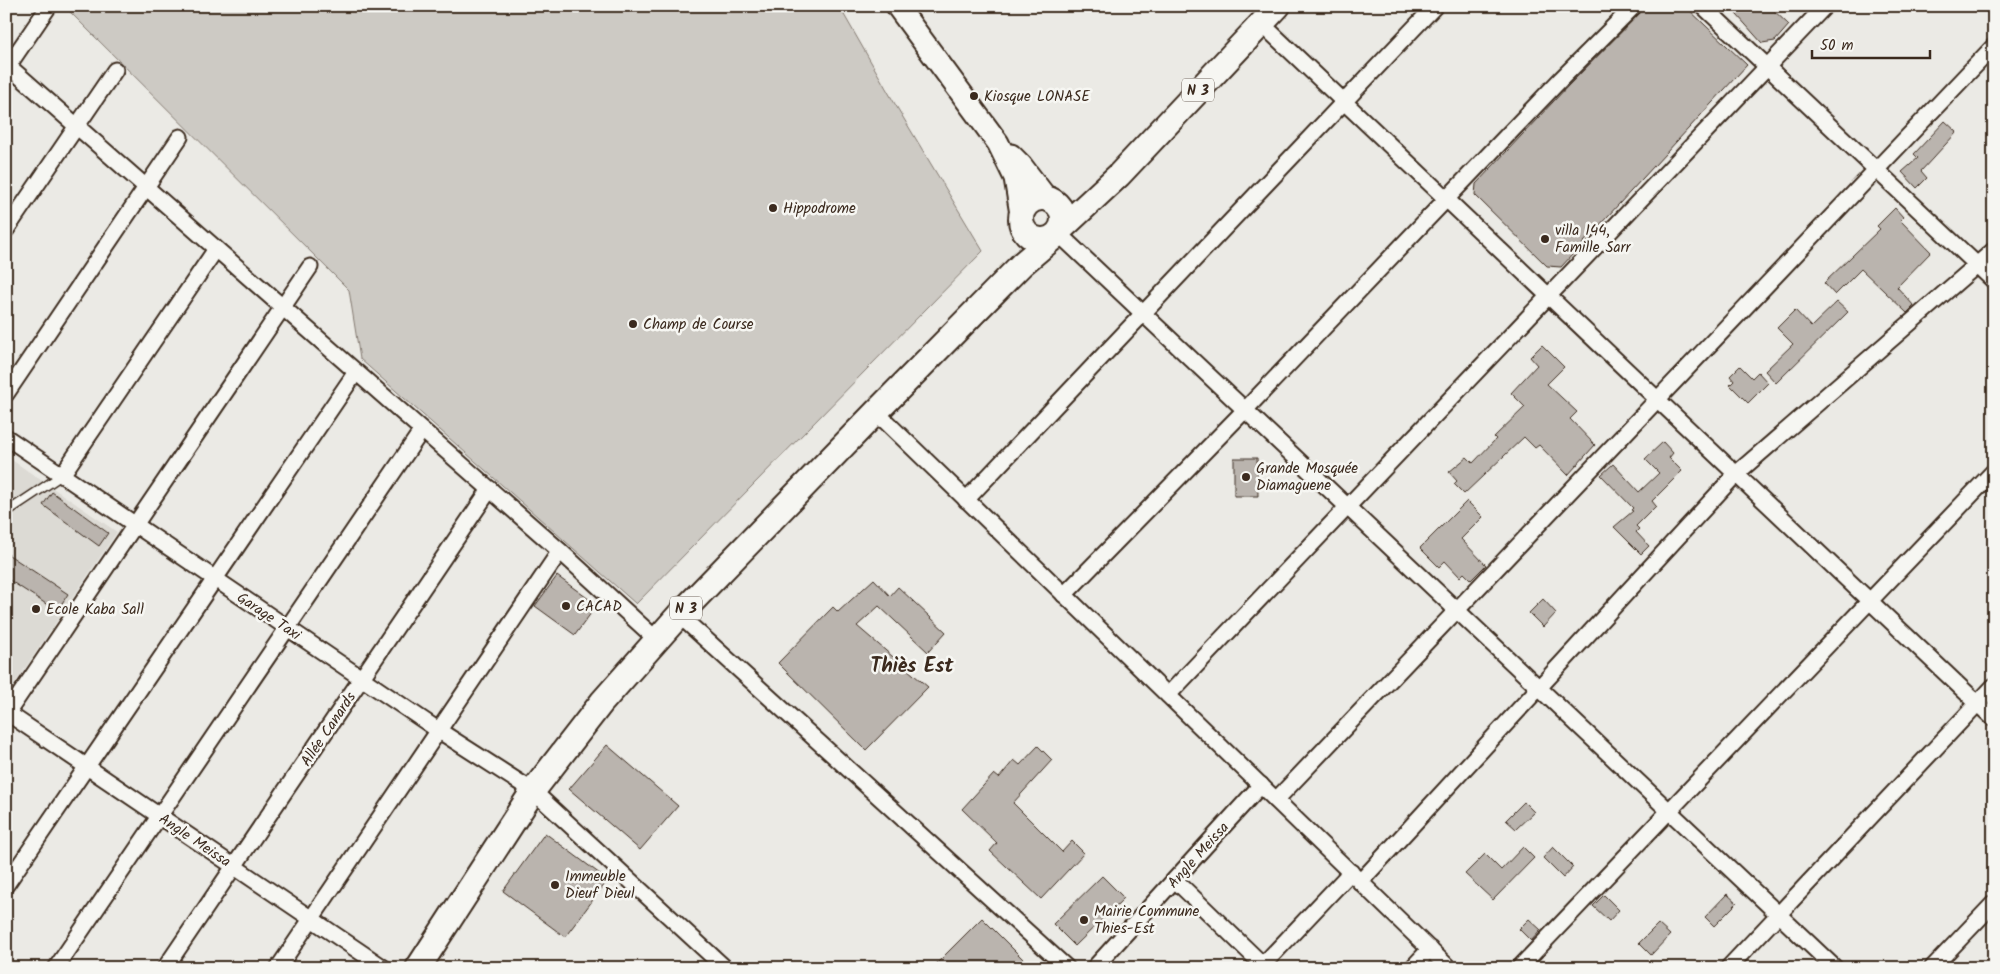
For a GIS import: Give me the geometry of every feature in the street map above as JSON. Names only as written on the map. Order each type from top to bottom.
[{"type":"main road","points":[[897,6],[998,143],[1021,165],[1063,216],[1058,233],[1048,239],[1040,240],[1026,233],[1022,223],[1015,178],[998,143]]},
{"type":"main road","name":"N 3","points":[[418,968],[533,791],[602,702],[679,615],[1022,264],[1119,175],[1278,6]]},
{"type":"main road","name":"N 3","points":[[1052,202],[1119,175]]},
{"type":"main road","points":[[1022,223],[1023,212],[1026,206],[1040,199],[1052,202]]},
{"type":"main road","name":"N 3","points":[[1001,286],[1015,253],[1022,223]]},
{"type":"street","points":[[49,6],[7,66],[490,489],[657,640]]},
{"type":"street","points":[[966,500],[1435,6]]},
{"type":"street","points":[[1064,595],[1245,410],[1561,79],[1634,6]]},
{"type":"street","points":[[1703,6],[1994,281]]},
{"type":"street","points":[[1168,695],[1825,6]]},
{"type":"street","points":[[1261,24],[1994,719]]},
{"type":"street","points":[[1276,800],[1994,46]]},
{"type":"street","points":[[6,230],[115,70]]},
{"type":"street","points":[[6,394],[180,136]]},
{"type":"street","points":[[1058,233],[1835,968]]},
{"type":"street","points":[[62,475],[216,249]]},
{"type":"street","points":[[1175,880],[1263,967],[1356,877],[1539,688],[1736,474],[1994,250]]},
{"type":"street","points":[[7,713],[310,267]]},
{"type":"street","points":[[6,885],[216,580],[356,372]]},
{"type":"street","points":[[876,412],[1449,968]]},
{"type":"street","points":[[56,968],[422,430]]},
{"type":"street","name":"Garage Taxi","points":[[6,437],[438,730],[533,791],[725,968]]},
{"type":"street","points":[[1519,968],[1994,471]]},
{"type":"street","name":"Allée Canards","points":[[165,968],[490,489]]},
{"type":"street","points":[[278,968],[560,551]]},
{"type":"street","points":[[679,615],[1067,968]]},
{"type":"street","points":[[1728,968],[1994,686]]},
{"type":"street","name":"Angle Meissa","points":[[7,713],[384,968]]},
{"type":"street","name":"Angle Meissa","points":[[1094,968],[1261,785]]},
{"type":"street","points":[[1932,968],[1994,903]]},
{"type":"street","points":[[1412,968],[1430,949]]},
{"type":"lane","points":[[8,511],[62,475]]},
{"type":"shaded area","name":"Champ de Course","points":[[64,6],[839,6],[983,251],[636,604],[360,359],[349,290]]},
{"type":"shaded area","name":"Ecole Kaba Sall","points":[[6,456],[117,532],[11,689],[6,686]]},
{"type":"building","points":[[1647,6],[1685,6],[1747,65],[1561,267],[1547,266],[1475,195],[1476,184],[1568,86]]},
{"type":"building","points":[[1729,6],[1769,6],[1789,25],[1775,41],[1762,43]]},
{"type":"building","points":[[1945,121],[1957,132],[1921,171],[1927,178],[1917,188],[1902,172],[1918,158],[1914,154]]},
{"type":"building","points":[[1895,208],[1903,217],[1900,220],[1931,252],[1897,287],[1914,306],[1907,313],[1861,269],[1835,295],[1824,283],[1880,229],[1877,226]]},
{"type":"building","points":[[1837,302],[1848,312],[1776,383],[1765,371],[1793,344],[1777,328],[1795,310],[1811,327]]},
{"type":"building","points":[[1542,345],[1564,367],[1547,384],[1577,412],[1570,419],[1595,445],[1568,475],[1539,445],[1535,448],[1524,437],[1464,494],[1454,484],[1457,481],[1449,472],[1467,457],[1473,463],[1496,439],[1494,437],[1525,407],[1511,393],[1537,365],[1530,357]]},
{"type":"building","points":[[1740,366],[1752,378],[1758,372],[1768,383],[1748,403],[1730,385],[1734,381],[1730,376]]},
{"type":"building","points":[[1663,442],[1673,453],[1669,458],[1682,471],[1652,501],[1656,506],[1636,526],[1639,529],[1636,532],[1649,546],[1641,554],[1614,527],[1633,511],[1631,510],[1633,508],[1601,475],[1613,464],[1639,492],[1659,473],[1645,459]]},
{"type":"building","name":"Grande Mosquée Diamaguene","points":[[1234,458],[1257,458],[1258,496],[1234,496]]},
{"type":"building","points":[[52,492],[108,533],[99,546],[43,505]]},
{"type":"building","points":[[1467,501],[1483,517],[1461,539],[1486,565],[1471,580],[1464,573],[1460,577],[1445,561],[1439,567],[1420,548]]},
{"type":"building","points":[[6,553],[68,594],[57,611],[6,578]]},
{"type":"building","name":"CACAD","points":[[557,576],[597,605],[575,635],[535,606]]},
{"type":"building","points":[[874,579],[890,596],[898,587],[946,632],[928,652],[879,606],[857,626],[928,687],[866,750],[778,663],[833,607],[838,612]]},
{"type":"building","points":[[1543,599],[1556,613],[1543,627],[1529,613]]},
{"type":"building","points":[[607,745],[678,806],[640,850],[569,789]]},
{"type":"building","points":[[1038,746],[1052,760],[1013,803],[1062,852],[1072,841],[1084,853],[1041,899],[990,851],[997,843],[962,809],[994,774],[999,778],[1014,760],[1020,765]]},
{"type":"building","points":[[1524,802],[1534,812],[1516,829],[1506,820]]},
{"type":"building","name":"Immeuble Dieuf Dieul","points":[[545,833],[608,880],[565,937],[503,891]]},
{"type":"building","points":[[1523,847],[1534,858],[1493,900],[1465,874],[1485,854],[1501,870]]},
{"type":"building","points":[[1553,847],[1573,867],[1563,878],[1543,858]]},
{"type":"building","points":[[1102,876],[1124,898],[1075,946],[1053,924]]},
{"type":"building","points":[[1727,894],[1737,903],[1714,926],[1705,917]]},
{"type":"building","points":[[1604,895],[1619,910],[1609,921],[1593,906]]},
{"type":"building","points":[[982,918],[1032,968],[932,968]]},
{"type":"building","points":[[1529,919],[1541,930],[1531,941],[1519,929]]},
{"type":"building","points":[[1658,924],[1670,935],[1651,955],[1639,943]]},
{"type":"place","name":"Kiosque LONASE","points":[[974,96]]},
{"type":"place","name":"Hippodrome","points":[[773,208]]},
{"type":"place","name":"villa 144, Famille Sarr","points":[[1545,239]]},
{"type":"place","name":"Champ de Course","points":[[633,324]]},
{"type":"place","name":"Grande Mosquée Diamaguene","points":[[1246,477]]},
{"type":"place","name":"CACAD","points":[[566,606]]},
{"type":"place","name":"Ecole Kaba Sall","points":[[36,609]]},
{"type":"place","name":"Immeuble Dieuf Dieul","points":[[555,885]]},
{"type":"place","name":"Mairie Commune Thies-Est","points":[[1084,920]]},
{"type":"district","name":"Thiès Est","points":[[912,665]]}]
